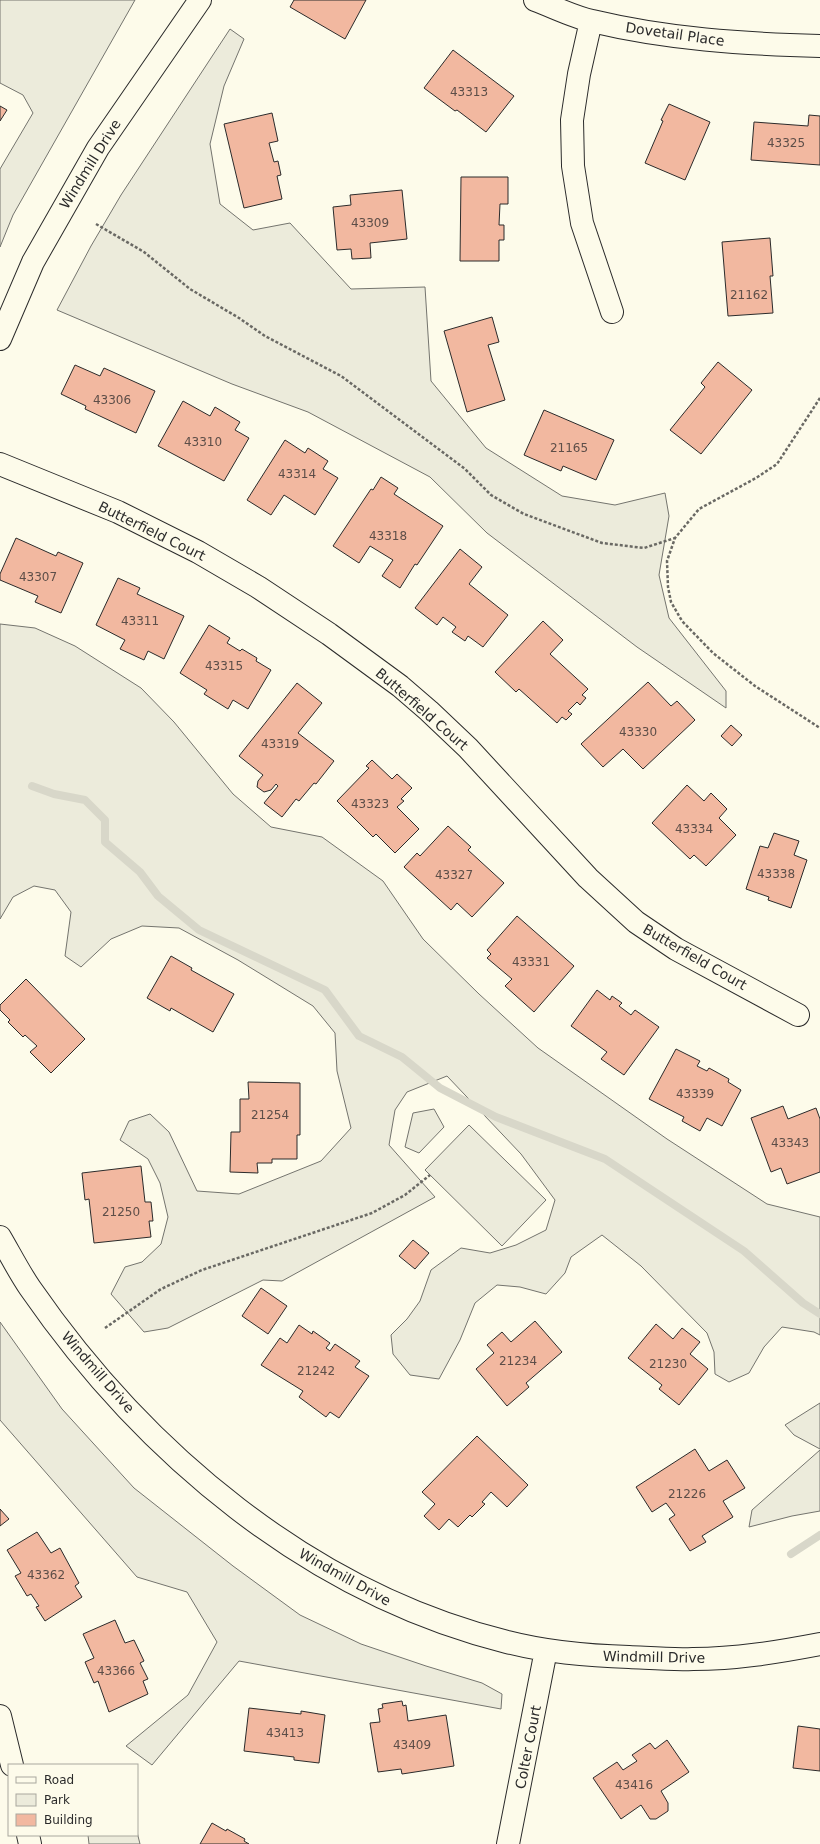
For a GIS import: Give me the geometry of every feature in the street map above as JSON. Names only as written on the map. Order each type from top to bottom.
[{"type":"street","name":"Windmill Drive","points":[[0,339],[33,262],[98,148],[200,0]]},
{"type":"street","name":"Dovetail Place","points":[[535,0],[591,21],[701,40],[768,45],[820,46]]},
{"type":"street","points":[[591,21],[579,74],[572,120],[573,166],[582,223],[612,312]]},
{"type":"street","name":"Butterfield Court","points":[[0,464],[118,512],[198,552],[258,587],[329,634],[400,686],[430,711],[468,748],[588,878],[636,922],[676,949],[798,1015]]},
{"type":"street","name":"Windmill Drive","points":[[0,1237],[30,1287],[71,1343],[114,1394],[167,1448],[207,1484],[262,1527],[318,1564],[398,1605],[472,1633],[509,1643],[546,1650],[594,1656],[693,1660],[732,1658],[774,1653],[820,1644]]},
{"type":"street","name":"Colter Court","points":[[508,1844],[546,1650]]},
{"type":"street","points":[[0,1716],[12,1764]]},
{"type":"path","points":[[96,224],[144,252],[190,290],[239,318],[265,336],[340,376],[465,469],[490,495],[524,514],[602,543],[644,548],[675,538]]},
{"type":"path","points":[[820,398],[777,464],[756,478],[699,509],[675,538],[667,561],[668,587],[671,602],[682,621],[713,653],[755,686],[820,728]]},
{"type":"path","points":[[105,1328],[168,1286],[202,1270],[372,1213],[405,1196],[430,1175]]},
{"type":"green space","points":[[0,0],[135,0],[13,215],[0,247],[0,169],[33,113],[23,95],[0,83]]},
{"type":"green space","points":[[230,29],[244,39],[224,86],[210,144],[220,204],[253,230],[290,223],[351,289],[425,287],[431,381],[486,448],[562,496],[615,505],[665,493],[669,516],[659,575],[669,618],[726,691],[726,708],[637,647],[487,533],[430,477],[308,412],[232,384],[57,310],[91,246],[121,195]]},
{"type":"green space","points":[[0,624],[35,628],[75,646],[141,688],[174,722],[233,794],[271,827],[322,837],[383,881],[423,939],[479,994],[538,1048],[667,1139],[767,1204],[820,1217],[820,1335],[814,1332],[782,1327],[764,1347],[749,1373],[729,1382],[715,1374],[714,1352],[707,1333],[641,1266],[602,1235],[571,1257],[565,1273],[546,1294],[520,1287],[497,1285],[475,1303],[460,1340],[439,1379],[410,1375],[393,1354],[391,1335],[407,1319],[420,1301],[431,1270],[461,1248],[490,1253],[516,1245],[546,1230],[555,1200],[521,1154],[447,1076],[407,1092],[395,1110],[389,1145],[435,1197],[282,1281],[263,1280],[168,1328],[144,1332],[111,1294],[125,1267],[142,1262],[161,1244],[168,1217],[160,1183],[148,1159],[120,1140],[129,1121],[150,1114],[169,1132],[197,1191],[239,1194],[321,1161],[351,1128],[337,1071],[335,1033],[313,1006],[238,960],[179,928],[142,926],[111,939],[81,967],[65,956],[71,912],[55,890],[34,886],[13,897],[0,919]]},
{"type":"green space","points":[[434,1109],[444,1127],[419,1153],[405,1147],[413,1113]]},
{"type":"green space","points":[[469,1125],[546,1200],[502,1246],[425,1170]]},
{"type":"green space","points":[[0,1322],[62,1409],[134,1488],[233,1566],[300,1615],[361,1644],[482,1683],[502,1694],[501,1709],[239,1661],[152,1765],[126,1746],[188,1695],[217,1642],[187,1592],[137,1577],[0,1420]]},
{"type":"green space","points":[[820,1403],[820,1449],[794,1435],[785,1425]]},
{"type":"green space","points":[[820,1450],[820,1511],[792,1516],[749,1527],[752,1510]]},
{"type":"green space","points":[[88,1836],[138,1836],[140,1844],[89,1844]]},
{"type":"building","points":[[294,0],[366,0],[345,39],[290,7]]},
{"type":"building","points":[[453,50],[514,96],[486,132],[424,88]]},
{"type":"building","points":[[669,104],[710,122],[685,180],[645,163],[663,121],[661,120]]},
{"type":"building","points":[[0,106],[7,110],[0,121]]},
{"type":"building","points":[[272,113],[278,141],[269,143],[274,162],[278,161],[281,175],[277,176],[282,199],[244,208],[224,124]]},
{"type":"building","points":[[809,115],[820,116],[820,165],[751,160],[754,122],[808,126]]},
{"type":"building","points":[[461,177],[508,177],[508,204],[500,204],[499,225],[504,225],[504,240],[499,240],[499,261],[460,261]]},
{"type":"building","points":[[402,190],[407,239],[370,243],[371,258],[352,259],[351,249],[337,250],[333,207],[351,205],[350,195]]},
{"type":"building","points":[[770,238],[773,276],[770,276],[773,313],[728,316],[722,242]]},
{"type":"building","points":[[492,317],[499,342],[488,345],[505,400],[467,412],[444,331]]},
{"type":"building","points":[[718,362],[752,390],[701,454],[670,430],[705,387],[701,383]]},
{"type":"building","points":[[75,365],[100,376],[104,368],[155,391],[136,433],[85,409],[86,406],[61,394]]},
{"type":"building","points":[[183,401],[210,416],[215,407],[240,422],[235,430],[249,438],[224,481],[158,446]]},
{"type":"building","points":[[544,410],[614,440],[596,480],[563,466],[561,471],[524,455]]},
{"type":"building","points":[[285,440],[305,453],[308,448],[328,461],[323,469],[338,478],[315,515],[284,495],[271,515],[247,500]]},
{"type":"building","points":[[381,477],[398,488],[394,494],[443,526],[417,565],[415,564],[400,588],[382,576],[393,560],[370,546],[359,563],[333,546],[371,489],[373,490]]},
{"type":"building","points":[[16,538],[56,556],[58,552],[83,563],[61,613],[35,602],[38,596],[0,580],[0,574]]},
{"type":"building","points":[[460,549],[482,567],[469,584],[508,615],[483,647],[468,636],[465,641],[452,632],[456,627],[443,617],[437,625],[415,608]]},
{"type":"building","points":[[118,578],[140,588],[137,594],[184,616],[164,659],[148,651],[144,660],[120,649],[125,640],[96,625]]},
{"type":"building","points":[[543,621],[563,640],[550,654],[588,689],[582,695],[586,698],[580,705],[577,702],[568,711],[572,714],[566,720],[562,717],[557,723],[519,689],[516,692],[495,672]]},
{"type":"building","points":[[209,625],[230,638],[227,643],[240,651],[242,649],[257,658],[256,661],[271,670],[248,709],[233,700],[228,709],[204,694],[207,690],[180,673]]},
{"type":"building","points":[[648,682],[671,706],[677,701],[695,720],[643,769],[623,749],[603,767],[581,744]]},
{"type":"building","points":[[297,683],[322,703],[298,733],[334,761],[316,784],[314,783],[299,801],[296,799],[282,817],[264,803],[278,786],[276,784],[271,790],[264,792],[257,787],[258,781],[263,775],[239,756]]},
{"type":"building","points":[[731,725],[742,735],[732,746],[721,736]]},
{"type":"building","points":[[372,760],[392,779],[397,774],[412,788],[401,799],[404,801],[397,807],[419,829],[395,853],[376,834],[373,837],[337,801],[369,768],[366,766]]},
{"type":"building","points":[[687,785],[704,801],[711,793],[727,809],[719,818],[736,835],[706,866],[694,855],[690,859],[652,823]]},
{"type":"building","points":[[448,826],[471,847],[468,850],[504,883],[472,917],[457,903],[451,910],[404,867],[417,853],[420,856]]},
{"type":"building","points":[[774,833],[799,841],[794,855],[807,860],[791,908],[768,900],[769,897],[746,889],[760,846],[768,848]]},
{"type":"building","points":[[517,916],[574,966],[534,1012],[505,986],[512,979],[487,958],[491,954],[487,950]]},
{"type":"building","points":[[171,956],[192,968],[191,970],[234,994],[213,1032],[171,1008],[170,1011],[147,998]]},
{"type":"building","points":[[26,979],[85,1039],[51,1073],[30,1052],[37,1046],[25,1035],[23,1037],[8,1022],[10,1020],[0,1010],[0,1005]]},
{"type":"building","points":[[597,990],[610,1000],[612,996],[622,1003],[619,1006],[631,1015],[635,1010],[659,1027],[624,1075],[601,1059],[607,1052],[571,1026]]},
{"type":"building","points":[[676,1049],[700,1061],[697,1066],[707,1071],[709,1068],[729,1079],[728,1082],[741,1090],[722,1126],[707,1118],[700,1131],[682,1121],[684,1117],[649,1099]]},
{"type":"building","points":[[248,1082],[300,1083],[300,1135],[297,1135],[297,1159],[272,1159],[272,1163],[257,1163],[258,1173],[230,1172],[231,1132],[240,1132],[240,1099],[249,1099]]},
{"type":"building","points":[[783,1106],[788,1119],[816,1108],[820,1119],[820,1172],[787,1184],[781,1168],[771,1172],[751,1118]]},
{"type":"building","points":[[141,1166],[145,1202],[151,1202],[153,1221],[149,1221],[151,1237],[94,1243],[89,1199],[85,1200],[82,1173]]},
{"type":"building","points":[[413,1240],[429,1253],[415,1269],[399,1256]]},
{"type":"building","points":[[261,1288],[287,1306],[268,1334],[242,1316]]},
{"type":"building","points":[[535,1321],[562,1352],[526,1383],[529,1387],[507,1406],[476,1369],[494,1353],[487,1345],[502,1332],[511,1342]]},
{"type":"building","points":[[656,1324],[673,1339],[682,1328],[700,1342],[690,1354],[708,1369],[679,1405],[659,1389],[662,1385],[628,1358]]},
{"type":"building","points":[[299,1325],[312,1334],[313,1331],[330,1343],[326,1348],[330,1351],[335,1344],[360,1361],[355,1367],[369,1376],[339,1418],[330,1412],[326,1417],[299,1397],[303,1391],[261,1365],[280,1338],[287,1343]]},
{"type":"building","points":[[477,1436],[528,1485],[507,1507],[491,1492],[482,1502],[485,1504],[472,1517],[470,1515],[458,1527],[449,1519],[439,1530],[424,1516],[435,1504],[422,1492]]},
{"type":"building","points":[[695,1449],[709,1471],[727,1460],[745,1488],[723,1501],[733,1517],[702,1536],[706,1542],[690,1551],[669,1519],[675,1515],[666,1503],[652,1512],[636,1487]]},
{"type":"building","points":[[0,1509],[9,1519],[0,1526]]},
{"type":"building","points":[[37,1532],[51,1553],[60,1548],[79,1583],[75,1586],[82,1597],[45,1621],[36,1607],[39,1606],[31,1594],[27,1596],[15,1576],[21,1573],[7,1550]]},
{"type":"building","points":[[115,1620],[125,1643],[134,1640],[144,1661],[140,1663],[148,1679],[143,1681],[148,1694],[109,1712],[98,1681],[94,1683],[85,1662],[94,1658],[83,1634]]},
{"type":"building","points":[[402,1701],[403,1706],[406,1705],[408,1721],[446,1715],[454,1766],[402,1774],[401,1769],[378,1772],[370,1723],[380,1722],[378,1709],[383,1708],[382,1704]]},
{"type":"building","points":[[249,1708],[301,1714],[301,1711],[325,1715],[319,1763],[294,1760],[294,1757],[244,1751]]},
{"type":"building","points":[[798,1726],[820,1729],[820,1771],[793,1768]]},
{"type":"building","points":[[667,1740],[689,1772],[661,1791],[668,1803],[668,1811],[656,1819],[650,1819],[641,1805],[621,1819],[593,1778],[617,1762],[623,1770],[637,1761],[632,1755],[650,1743],[655,1749]]},
{"type":"building","points":[[212,1823],[245,1839],[244,1841],[249,1844],[200,1844]]},
{"type":"waterway","points":[[32,786],[54,794],[85,800],[105,820],[105,842],[140,872],[158,896],[199,930],[325,990],[359,1036],[402,1057],[440,1088],[496,1117],[605,1159],[744,1251],[803,1303],[820,1314]]},
{"type":"waterway","points":[[791,1554],[820,1535]]}]
